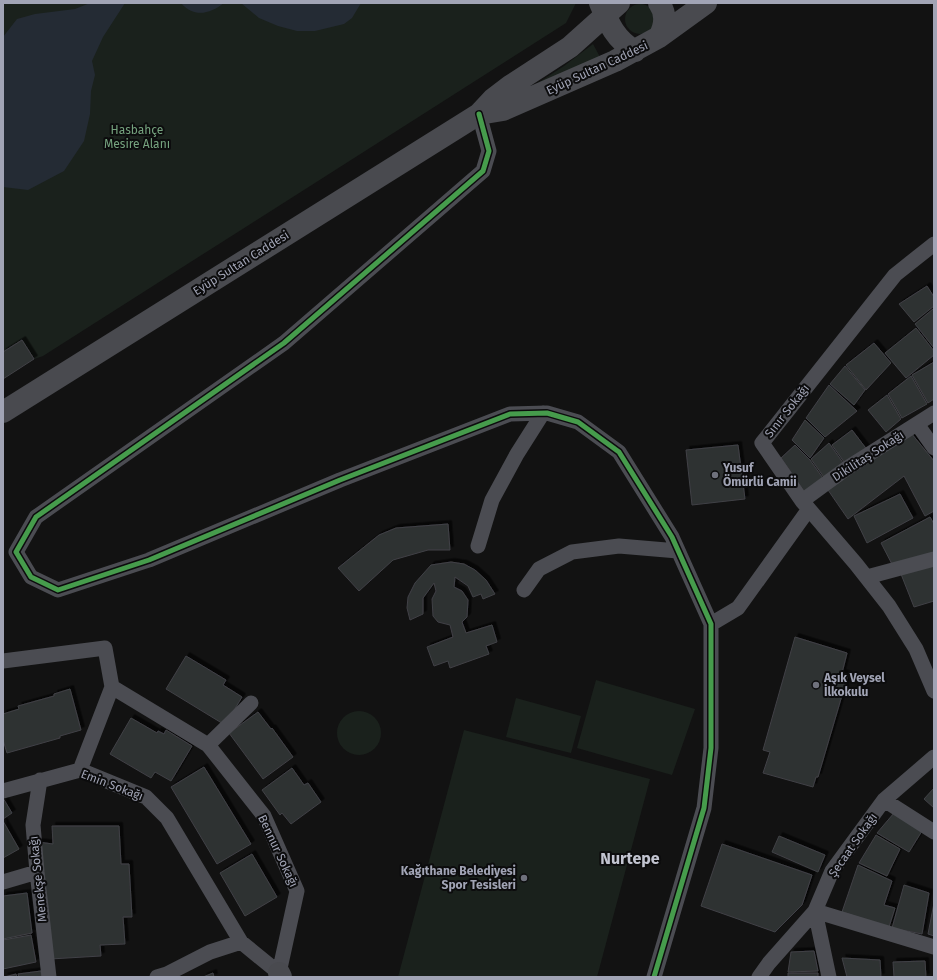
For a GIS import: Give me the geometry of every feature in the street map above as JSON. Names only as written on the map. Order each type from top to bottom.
[{"type":"main road","points":[[659,3],[665,19],[663,29],[659,37]]},
{"type":"main road","name":"Eyüp Sultan Caddesi","points":[[479,114],[503,110],[635,51],[659,37],[706,3]]},
{"type":"main road","points":[[608,7],[616,35],[625,45],[635,51]]},
{"type":"main road","name":"Eyüp Sultan Caddesi","points":[[3,412],[479,114],[493,99],[510,86],[570,47],[592,29],[608,7]]},
{"type":"street","points":[[479,114],[489,151],[483,171],[284,343],[36,517],[16,552],[31,577],[58,590],[149,560],[340,480],[510,414],[547,413],[578,422],[619,452],[672,537],[711,624],[711,748],[704,808],[654,977]]},
{"type":"street","name":"Sınır Sokağı","points":[[934,244],[895,276],[762,444],[806,505],[867,577],[889,606],[916,649],[934,691]]},
{"type":"street","name":"Dikilitaş Sokağı","points":[[711,624],[738,608],[806,505],[848,468],[934,412]]},
{"type":"street","points":[[478,546],[492,500],[517,454],[543,413]]},
{"type":"street","points":[[917,424],[934,448]]},
{"type":"street","points":[[524,590],[539,569],[572,552],[619,546],[678,551]]},
{"type":"street","points":[[867,577],[934,559]]},
{"type":"street","points":[[3,661],[105,648],[112,688],[80,770]]},
{"type":"street","name":"Bennur Sokağı","points":[[112,688],[208,745],[264,816],[297,891],[280,975]]},
{"type":"street","points":[[208,745],[251,703]]},
{"type":"street","name":"Şecaat Sokağı","points":[[759,977],[769,963],[815,911],[832,871],[884,800],[934,757]]},
{"type":"street","name":"Emin Sokağı","points":[[3,791],[80,770],[146,796],[167,818],[241,942],[280,975]]},
{"type":"street","name":"Menekşe Sokağı","points":[[40,780],[33,825],[37,872],[50,977]]},
{"type":"street","points":[[884,800],[934,832]]},
{"type":"street","points":[[3,882],[37,872]]},
{"type":"street","points":[[829,977],[815,911],[934,947]]},
{"type":"street","points":[[164,976],[210,952],[241,942]]},
{"type":"green space","name":"Hasbahçe Mesire Alanı","points":[[3,3],[576,3],[566,23],[43,356],[34,359],[3,379]]},
{"type":"green space","points":[[640,4],[650,9],[655,19],[650,29],[640,34],[630,29],[625,19],[630,9]]},
{"type":"green space","points":[[593,44],[600,57],[527,90],[564,66]]},
{"type":"green space","points":[[596,680],[695,709],[672,775],[577,748]]},
{"type":"green space","points":[[516,698],[581,716],[571,753],[506,737]]},
{"type":"green space","points":[[355,711],[363,711],[368,712],[375,717],[380,724],[380,742],[375,749],[368,754],[355,755],[347,752],[340,745],[337,737],[337,729],[340,721],[347,714]]},
{"type":"green space","name":"Kağıthane Belediyesi Spor Tesisleri","points":[[464,730],[650,779],[597,977],[398,977]]},
{"type":"shaded area","points":[[90,3],[125,3],[103,37],[92,61],[95,75],[91,91],[90,114],[84,141],[64,171],[28,190],[3,187],[3,37],[17,19],[35,14],[75,9]]},
{"type":"shaded area","points":[[181,3],[224,3],[213,10],[202,13],[191,11]]},
{"type":"shaded area","points":[[241,3],[361,3],[352,18],[344,24],[315,31],[297,31],[278,26],[259,18]]},
{"type":"building","points":[[927,286],[934,297],[934,306],[914,322],[899,304]]},
{"type":"building","points":[[933,309],[934,312],[934,348],[915,324]]},
{"type":"building","points":[[916,328],[934,351],[934,355],[906,378],[885,353]]},
{"type":"building","points":[[22,340],[34,359],[3,379],[3,352]]},
{"type":"building","points":[[874,343],[891,363],[866,390],[846,365]]},
{"type":"building","points":[[934,362],[934,399],[928,403],[912,375]]},
{"type":"building","points":[[845,366],[865,390],[854,405],[830,384]]},
{"type":"building","points":[[911,376],[927,404],[902,418],[888,394]]},
{"type":"building","points":[[829,385],[857,411],[825,437],[806,418]]},
{"type":"building","points":[[887,395],[901,419],[886,432],[868,410]]},
{"type":"building","points":[[805,420],[824,438],[810,458],[792,440]]},
{"type":"building","points":[[852,430],[868,451],[847,466],[832,445]]},
{"type":"building","points":[[911,433],[934,461],[934,511],[925,516],[904,476],[848,519],[828,490]]},
{"type":"building","points":[[829,443],[846,467],[826,480],[811,459]]},
{"type":"building","name":"Yusuf Ömürlü Camii","points":[[738,445],[745,499],[692,505],[686,450]]},
{"type":"building","points":[[795,445],[810,460],[825,481],[806,494],[781,458]]},
{"type":"building","points":[[900,494],[913,518],[867,543],[854,516]]},
{"type":"building","points":[[930,517],[934,524],[934,554],[894,568],[881,543]]},
{"type":"building","points":[[448,524],[450,550],[428,550],[393,560],[359,591],[338,568],[379,535],[396,528]]},
{"type":"building","points":[[934,560],[934,601],[914,607],[899,569]]},
{"type":"building","points":[[451,562],[464,564],[475,570],[486,580],[495,594],[483,599],[481,594],[473,597],[468,586],[455,577],[454,587],[462,591],[468,600],[467,617],[462,622],[466,633],[492,625],[497,642],[486,646],[489,654],[450,668],[448,661],[434,666],[427,647],[453,637],[450,625],[438,622],[433,616],[432,599],[436,591],[434,583],[423,598],[423,614],[410,620],[407,608],[408,597],[415,583],[431,565]]},
{"type":"building","points":[[795,637],[847,653],[842,673],[848,675],[818,777],[816,777],[813,787],[763,773],[770,752],[763,750]]},
{"type":"building","points":[[186,656],[226,680],[223,685],[242,697],[225,725],[166,689]]},
{"type":"building","points":[[70,689],[81,730],[60,736],[60,738],[7,753],[3,740],[3,714],[19,709],[18,706],[54,696],[54,694]]},
{"type":"building","points":[[258,712],[271,729],[272,728],[293,757],[263,779],[229,733]]},
{"type":"building","points":[[131,718],[157,733],[158,731],[164,734],[166,730],[192,746],[171,781],[155,772],[151,778],[110,754]]},
{"type":"building","points":[[204,767],[251,844],[217,864],[171,787]]},
{"type":"building","points":[[292,768],[304,785],[308,783],[321,802],[291,824],[282,813],[280,815],[262,790]]},
{"type":"building","points":[[934,788],[934,808],[924,799]]},
{"type":"building","points":[[3,798],[12,813],[3,819]]},
{"type":"building","points":[[894,813],[922,831],[909,852],[877,833]]},
{"type":"building","points":[[3,821],[19,849],[3,858]]},
{"type":"building","points":[[52,826],[119,826],[121,864],[129,864],[132,917],[123,917],[125,944],[100,945],[101,956],[50,959],[38,842],[53,844]]},
{"type":"building","points":[[876,835],[900,849],[887,876],[859,863]]},
{"type":"building","points":[[779,836],[825,855],[818,872],[772,852]]},
{"type":"building","points":[[722,844],[812,875],[802,905],[775,932],[701,906]]},
{"type":"building","points":[[252,854],[277,897],[245,916],[220,873]]},
{"type":"building","points":[[858,865],[892,881],[884,905],[895,908],[889,927],[842,912]]},
{"type":"building","points":[[904,885],[929,893],[922,934],[892,928]]},
{"type":"building","points":[[27,893],[32,933],[3,939],[3,896]]},
{"type":"building","points":[[934,903],[934,936],[928,934]]},
{"type":"building","points":[[31,935],[36,962],[3,969],[3,940]]},
{"type":"building","points":[[814,951],[818,971],[788,972],[791,952]]},
{"type":"building","points":[[842,958],[880,960],[881,977],[847,977]]},
{"type":"building","points":[[925,961],[926,977],[894,977],[893,962]]},
{"type":"building","points":[[41,971],[42,977],[19,977],[18,974]]},
{"type":"building","points":[[213,973],[214,977],[203,977]]},
{"type":"building","points":[[788,973],[818,973],[818,977],[788,977]]},
{"type":"building","points":[[16,974],[17,977],[4,977]]},
{"type":"cycle path","points":[[479,114],[489,151],[483,171],[284,343],[36,517],[16,552],[31,577],[58,590],[149,560],[340,480],[510,414],[547,413],[578,422],[619,452],[672,537],[711,624],[711,748],[704,808],[654,977]]},
{"type":"place","name":"Yusuf Ömürlü Camii","points":[[715,475]]},
{"type":"place","name":"Aşık Veysel İlkokulu","points":[[816,685]]},
{"type":"place","name":"Kağıthane Belediyesi Spor Tesisleri","points":[[524,878]]},
{"type":"district","name":"Nurtepe","points":[[630,858]]}]
